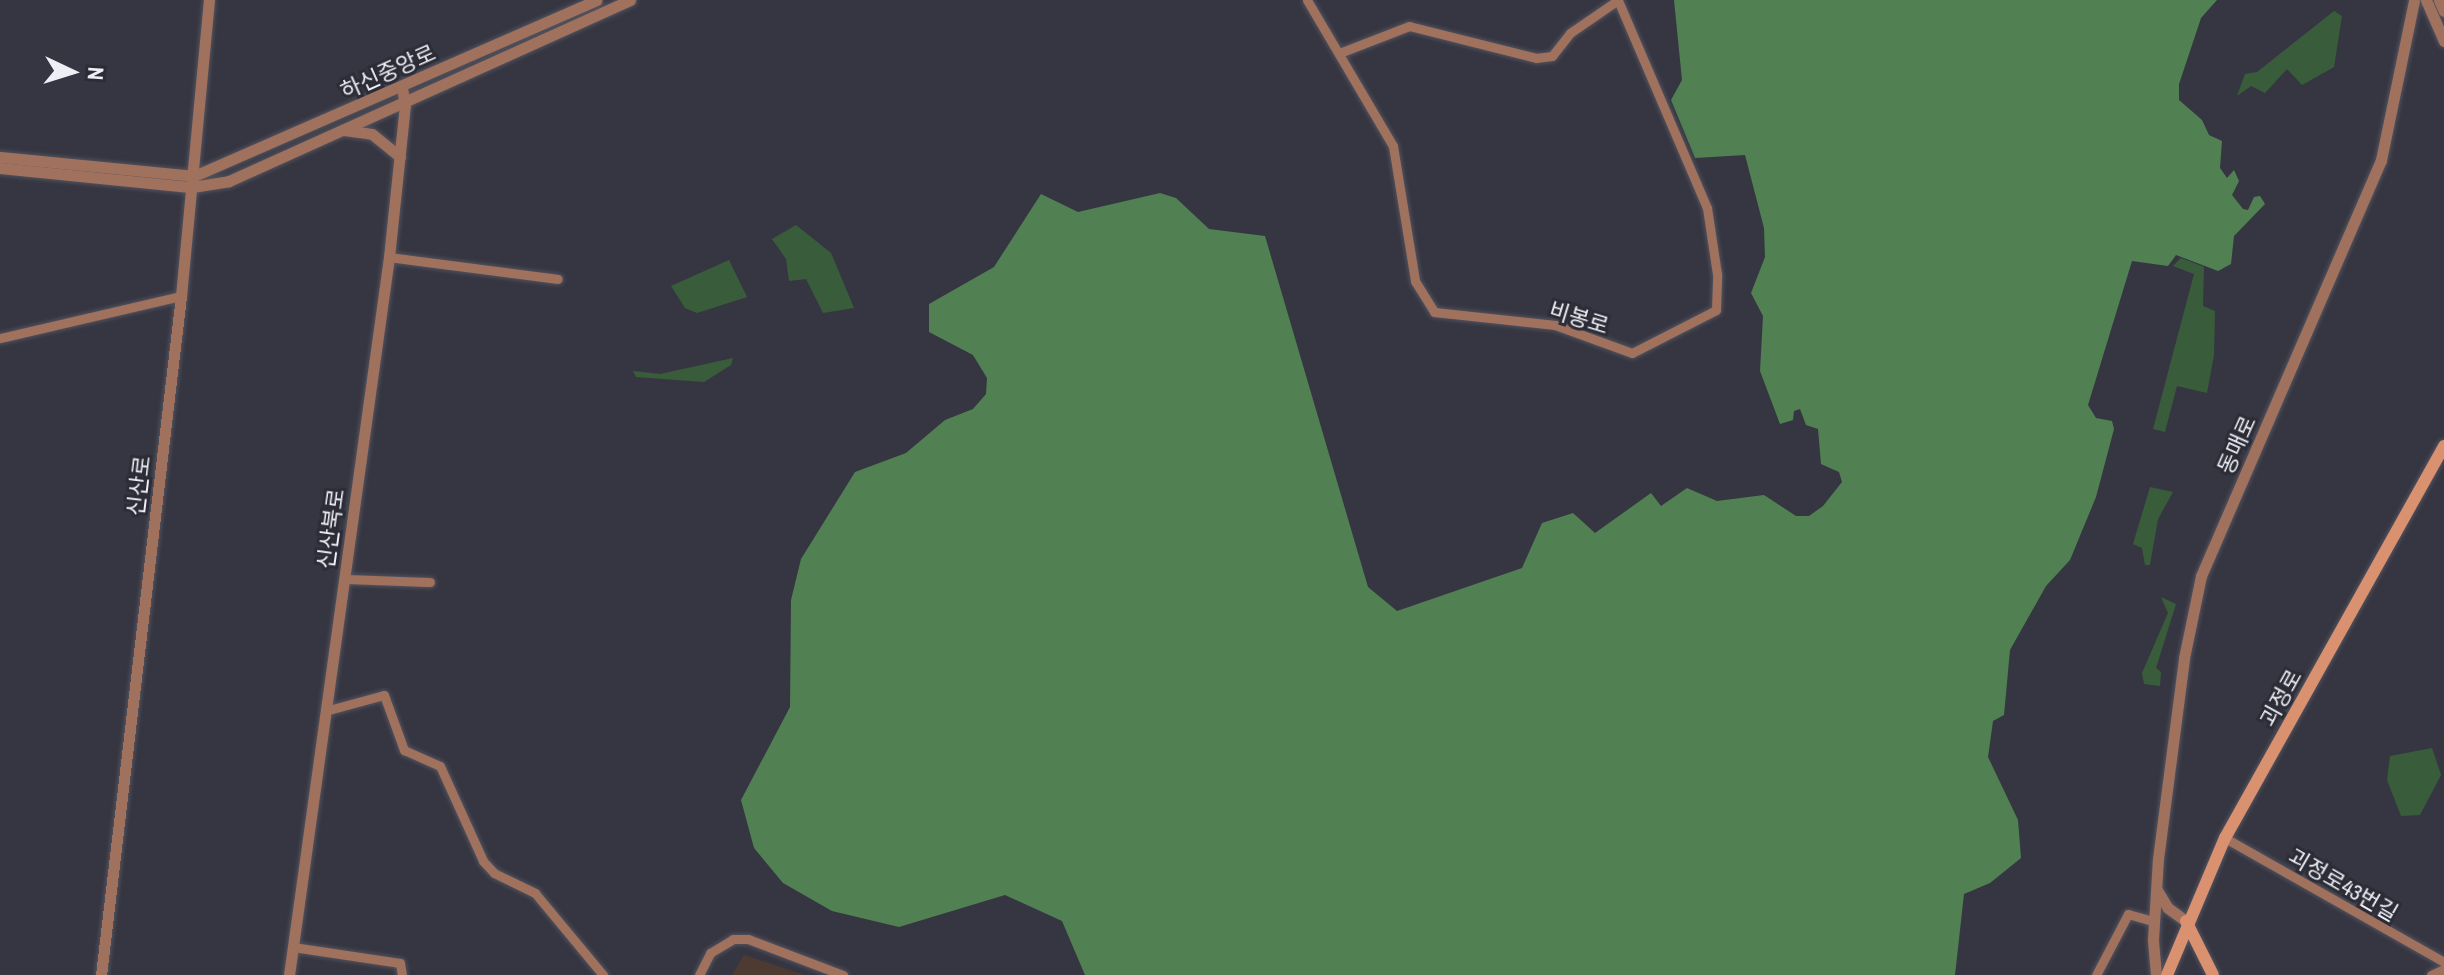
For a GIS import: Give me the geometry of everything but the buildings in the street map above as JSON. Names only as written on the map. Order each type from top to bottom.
[{"type":"main road","name":"괴정로","points":[[2167,975],[2186,921],[2225,838],[2444,446]]},
{"type":"main road","points":[[2186,921],[2213,975]]},
{"type":"street","name":"신산로","points":[[101,975],[181,296],[209,0]]},
{"type":"street","name":"하신중앙로","points":[[193,181],[596,0]]},
{"type":"street","points":[[0,168],[229,181],[630,0]]},
{"type":"street","name":"비봉로","points":[[1307,0],[1342,52],[1393,146],[1415,281],[1434,312],[1555,325],[1632,353],[1716,310],[1717,274],[1707,208],[1618,0]]},
{"type":"street","points":[[1342,52],[1409,26],[1536,58],[1552,56],[1570,33],[1618,0]]},
{"type":"street","name":"동매로","points":[[2156,975],[2153,921],[2176,717],[2201,576],[2381,160],[2414,0]]},
{"type":"street","points":[[2426,0],[2444,41]]},
{"type":"street","name":"신산북로","points":[[289,975],[389,257],[405,104],[402,89]]},
{"type":"street","points":[[344,130],[372,134],[400,157]]},
{"type":"street","points":[[0,157],[193,181]]},
{"type":"street","points":[[389,257],[558,279]]},
{"type":"street","points":[[0,338],[181,296]]},
{"type":"street","points":[[344,579],[430,582]]},
{"type":"street","points":[[325,711],[384,695],[404,750],[440,766],[483,861],[494,873],[535,893],[603,975]]},
{"type":"street","name":"괴정로43번길","points":[[2225,838],[2444,962]]},
{"type":"street","points":[[2157,890],[2168,908],[2186,921]]},
{"type":"street","points":[[2096,975],[2128,914],[2153,921]]},
{"type":"street","points":[[699,975],[710,953],[733,939],[748,939],[843,975]]},
{"type":"street","points":[[293,947],[400,963],[402,975]]},
{"type":"street","points":[[2431,975],[2444,969]]},
{"type":"shaded area","points":[[744,955],[804,975],[732,975]]},
{"type":"green space","points":[[1674,0],[2217,0],[2201,18],[2179,84],[2179,100],[2202,120],[2209,135],[2222,141],[2220,168],[2227,178],[2234,170],[2239,181],[2232,195],[2243,209],[2248,210],[2254,197],[2260,196],[2265,204],[2234,236],[2231,264],[2218,271],[2176,255],[2168,266],[2132,261],[2088,405],[2096,418],[2112,421],[2114,429],[2096,497],[2070,560],[2046,586],[2010,650],[2004,715],[1993,721],[1988,757],[2018,820],[2021,858],[1990,883],[1964,894],[1955,975],[1085,975],[1062,921],[1005,895],[899,927],[832,911],[783,883],[754,848],[741,800],[790,707],[791,600],[801,559],[855,472],[906,453],[945,420],[973,409],[986,394],[987,378],[973,355],[929,332],[929,304],[994,267],[1041,194],[1078,212],[1160,193],[1176,198],[1209,229],[1265,236],[1368,587],[1397,611],[1522,568],[1542,523],[1573,513],[1595,533],[1651,493],[1661,506],[1687,488],[1717,501],[1764,495],[1796,516],[1809,516],[1823,506],[1842,482],[1839,472],[1821,464],[1818,429],[1806,425],[1800,409],[1794,411],[1793,420],[1780,424],[1760,371],[1763,316],[1751,293],[1765,257],[1764,228],[1745,155],[1695,158],[1671,100],[1682,80]]},
{"type":"green space","points":[[2334,11],[2342,16],[2334,67],[2302,85],[2287,69],[2265,93],[2251,86],[2237,96],[2245,74],[2257,72]]},
{"type":"green space","points":[[796,225],[831,253],[854,308],[823,313],[806,279],[789,281],[786,259],[772,239]]},
{"type":"green space","points":[[2181,258],[2204,267],[2203,306],[2215,311],[2214,355],[2207,393],[2177,386],[2165,432],[2153,429],[2194,274],[2173,266]]},
{"type":"green space","points":[[729,260],[747,297],[697,313],[685,308],[671,286]]},
{"type":"green space","points":[[733,358],[731,365],[704,382],[636,377],[633,371],[660,374]]},
{"type":"green space","points":[[2150,487],[2173,492],[2158,519],[2150,565],[2145,565],[2142,548],[2133,544]]},
{"type":"green space","points":[[2161,597],[2176,604],[2156,668],[2161,672],[2160,686],[2144,684],[2142,673],[2168,613]]},
{"type":"green space","points":[[2432,748],[2441,775],[2420,815],[2401,816],[2387,780],[2390,756]]}]
